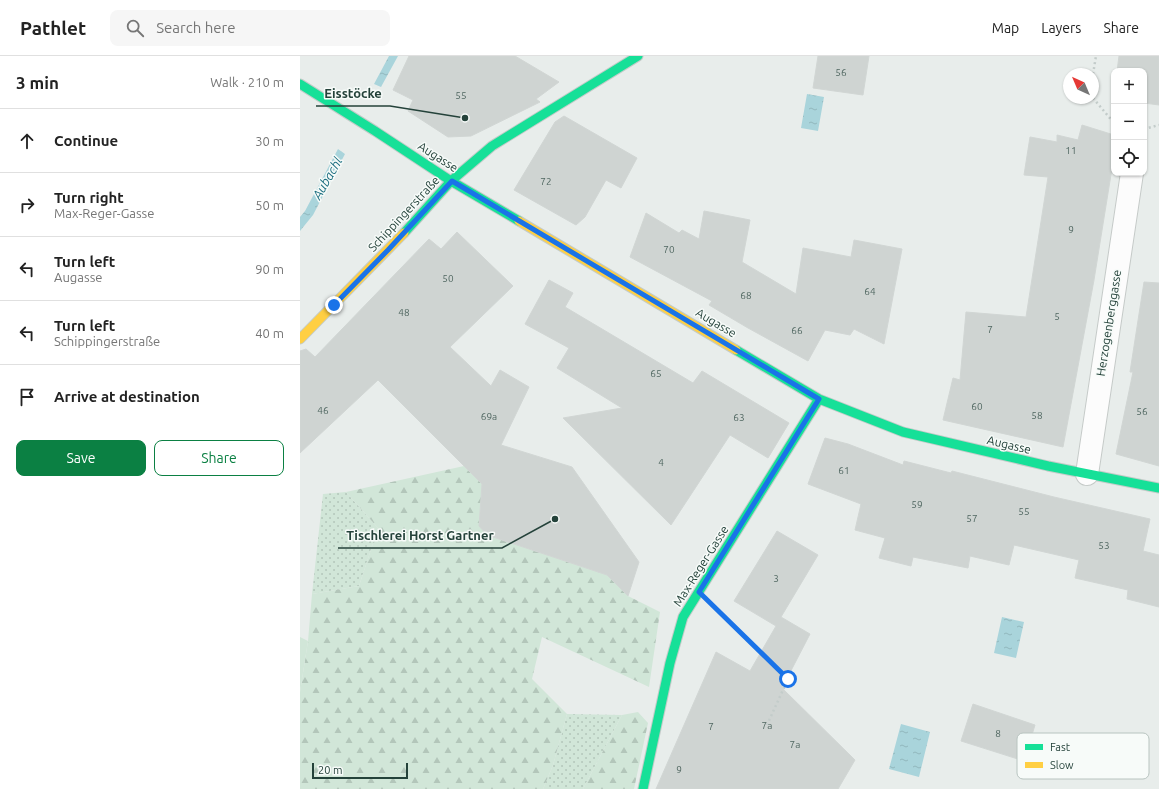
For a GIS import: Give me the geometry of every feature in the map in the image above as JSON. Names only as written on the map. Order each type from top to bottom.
[{"type":"street","name":"Schippingerstraße","points":[[300,339],[471,163],[492,146],[638,56]]},
{"type":"street","name":"Augasse","points":[[300,84],[376,131],[452,181],[819,399],[903,432],[1048,466],[1159,488]]},
{"type":"street","name":"Herzogenberggasse","points":[[1087,474],[1132,176]]},
{"type":"street","name":"Max-Reger-Gasse","points":[[643,789],[670,663],[683,617],[819,399]]},
{"type":"path","points":[[1094,68],[1096,56]]},
{"type":"path","points":[[1098,104],[1111,120]]},
{"type":"path","points":[[1147,128],[1159,125]]},
{"type":"path","points":[[699,592],[788,679],[767,725]]},
{"type":"green space","points":[[464,466],[483,473],[479,526],[487,535],[607,575],[628,596],[660,612],[649,687],[542,637],[532,679],[567,714],[553,765],[543,789],[300,789],[300,692],[308,641],[312,594],[359,586],[378,528],[346,492]]},
{"type":"green space","points":[[346,492],[378,528],[359,586],[312,594],[323,494]]},
{"type":"green space","points":[[300,637],[308,641],[300,692]]},
{"type":"green space","points":[[638,712],[648,723],[634,789],[583,789],[622,715]]},
{"type":"green space","points":[[567,714],[622,715],[583,789],[543,789],[553,765]]},
{"type":"water","points":[[389,56],[398,56],[381,87],[374,84]]},
{"type":"water","points":[[807,94],[824,97],[818,131],[801,128]]},
{"type":"water","name":"Aubachl","points":[[338,149],[345,154],[313,215],[300,231],[300,217],[305,211]]},
{"type":"water","points":[[1002,617],[1024,622],[1016,658],[994,653]]},
{"type":"water","points":[[901,724],[930,732],[919,777],[889,769]]},
{"type":"building","points":[[409,56],[515,56],[559,82],[536,99],[540,102],[536,104],[471,136],[448,137],[408,111],[413,100],[393,90]]},
{"type":"building","points":[[818,56],[869,56],[863,95],[813,88]]},
{"type":"building","points":[[1119,56],[1159,56],[1159,105],[1147,103],[1147,68],[1117,68]]},
{"type":"building","points":[[564,116],[637,158],[621,188],[606,180],[585,217],[576,225],[514,190],[555,122]]},
{"type":"building","points":[[1082,125],[1111,134],[1111,175],[1094,280],[1063,447],[943,420],[953,378],[960,380],[966,312],[1026,317],[1048,177],[1024,175],[1030,137],[1057,142],[1057,135],[1078,140]]},
{"type":"building","points":[[704,211],[750,220],[742,262],[796,294],[803,248],[851,257],[854,240],[902,249],[884,344],[854,329],[850,335],[825,330],[808,361],[709,305],[712,301],[630,257],[646,213],[679,233],[682,230],[699,239]]},
{"type":"building","points":[[457,232],[513,286],[450,347],[491,386],[500,370],[529,387],[501,445],[572,467],[639,562],[628,596],[607,575],[487,535],[479,526],[482,484],[378,380],[300,453],[300,351],[306,349],[315,357],[429,239],[441,249]]},
{"type":"building","points":[[549,280],[573,293],[565,307],[693,383],[702,371],[789,423],[768,458],[730,435],[671,525],[563,418],[622,408],[557,368],[569,348],[525,324]]},
{"type":"building","points":[[1144,282],[1159,283],[1159,466],[1116,454],[1133,372],[1130,372]]},
{"type":"building","points":[[825,438],[848,444],[903,465],[904,461],[951,473],[952,471],[1054,497],[1150,519],[1143,551],[1159,555],[1159,607],[1127,599],[1128,590],[1075,578],[1079,560],[1014,545],[1009,565],[970,556],[968,568],[913,557],[911,566],[879,558],[885,538],[855,530],[861,504],[808,484]]},
{"type":"building","points":[[777,531],[818,555],[781,617],[810,634],[782,688],[855,760],[838,789],[656,789],[716,652],[750,671],[776,626],[734,601]]},
{"type":"building","points":[[973,704],[1035,725],[1033,733],[1017,733],[1017,759],[961,741]]},
{"type":"traffic: fast","points":[[404,233],[451,181],[492,146],[638,56]]},
{"type":"traffic: fast","points":[[300,84],[451,181],[519,221]]},
{"type":"traffic: fast","points":[[736,350],[819,399],[903,432],[1048,466],[1159,488]]},
{"type":"traffic: fast","points":[[643,789],[670,663],[683,617],[819,399]]},
{"type":"traffic: slow","points":[[519,221],[736,350]]},
{"type":"traffic: slow","points":[[300,339],[404,233]]},
{"type":"place","name":"Eisstöcke","points":[[465,118]]},
{"type":"place","name":"Tischlerei Horst Gartner","points":[[555,519]]},
{"type":"route","points":[[334,305],[388,250],[452,181],[819,399],[699,592],[788,679]]}]
